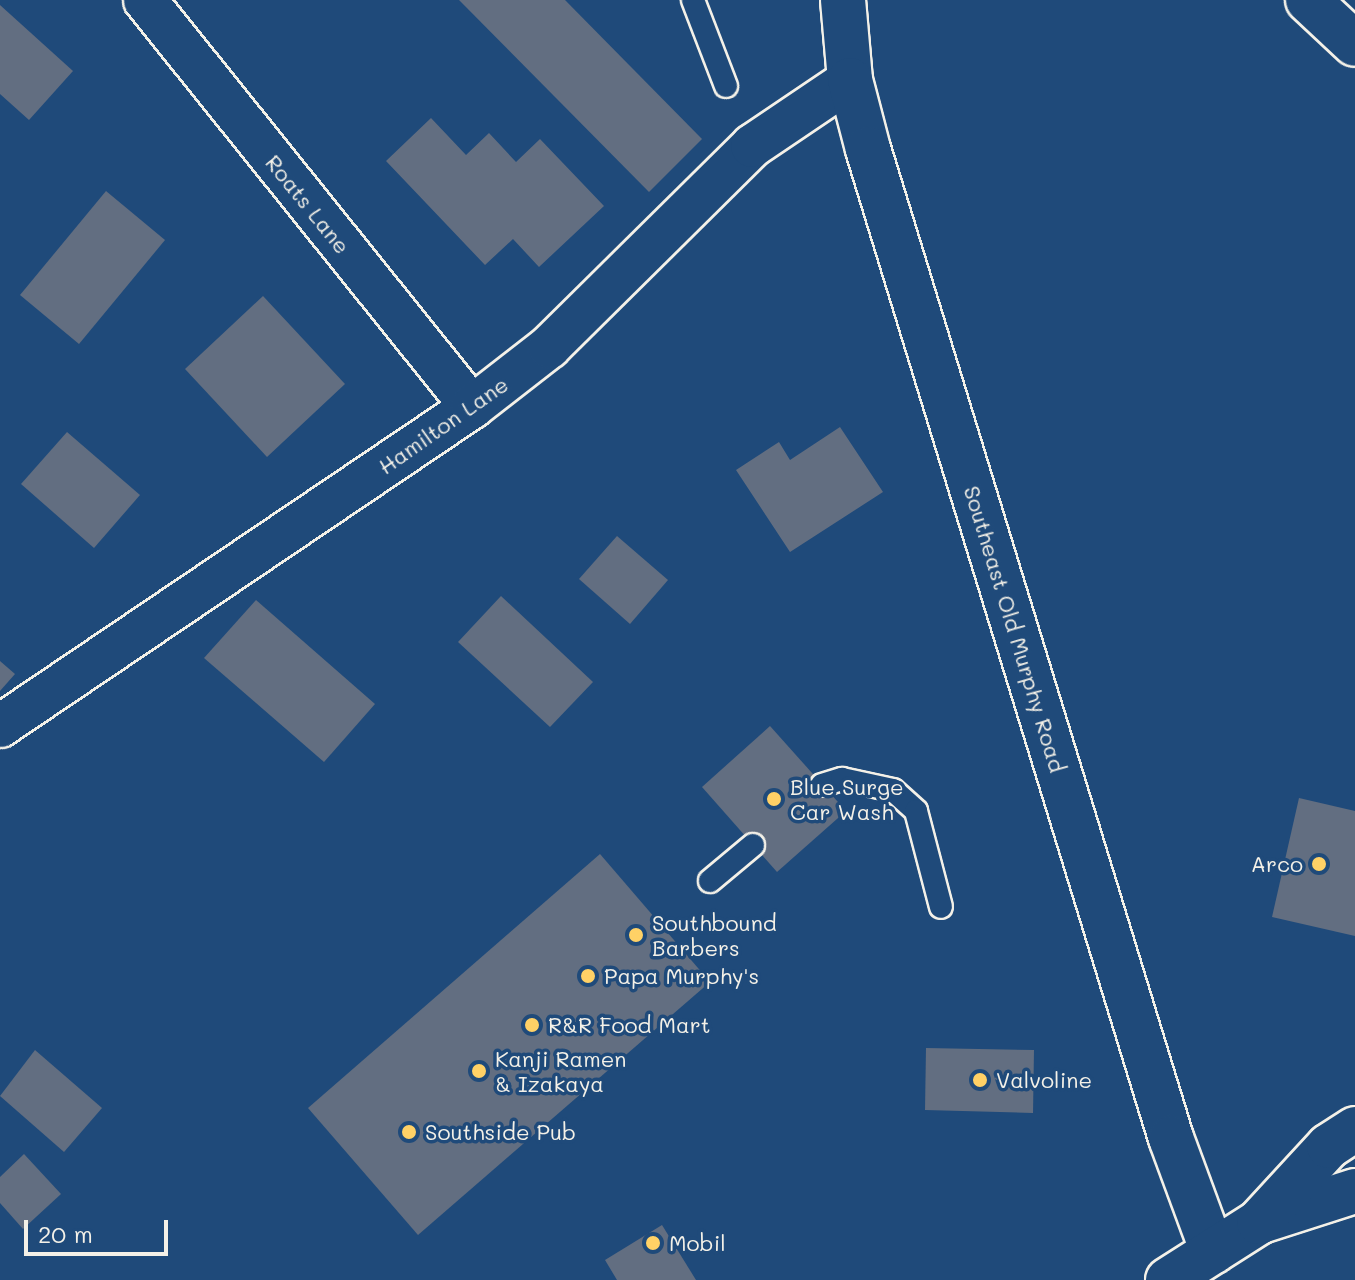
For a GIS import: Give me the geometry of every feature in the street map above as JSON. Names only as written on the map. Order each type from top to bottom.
[{"type":"street","name":"Roats Lane","points":[[145,0],[472,407]]},
{"type":"street","name":"Southeast Old Murphy Road","points":[[843,0],[850,80],[1171,1138],[1213,1252]]},
{"type":"street","points":[[1308,0],[1355,44]]},
{"type":"street","name":"Hamilton Lane","points":[[0,726],[472,407],[549,347],[752,146],[850,80]]},
{"type":"street","points":[[1168,1280],[1259,1222],[1329,1146],[1355,1129]]},
{"type":"street","points":[[1259,1222],[1355,1191]]},
{"type":"lane","points":[[693,0],[726,86]]},
{"type":"lane","points":[[822,785],[842,779],[893,790],[916,811],[941,907]]},
{"type":"lane","points":[[710,881],[753,845]]},
{"type":"building","points":[[459,0],[565,0],[702,139],[649,192]]},
{"type":"building","points":[[0,5],[73,71],[29,120],[0,94]]},
{"type":"building","points":[[431,118],[466,155],[489,133],[516,162],[540,139],[604,206],[539,267],[513,239],[485,265],[386,161]]},
{"type":"building","points":[[106,191],[165,240],[79,344],[20,295]]},
{"type":"building","points":[[263,296],[345,384],[267,457],[185,369]]},
{"type":"building","points":[[840,427],[883,492],[790,552],[736,470],[779,442],[790,460]]},
{"type":"building","points":[[67,432],[140,495],[94,548],[21,484]]},
{"type":"building","points":[[617,536],[668,580],[630,624],[579,579]]},
{"type":"building","points":[[501,596],[593,682],[550,727],[458,642]]},
{"type":"building","points":[[256,600],[375,704],[324,762],[204,658]]},
{"type":"building","points":[[0,661],[15,674],[0,691]]},
{"type":"building","name":"Blue Surge Car Wash","points":[[770,726],[846,811],[777,872],[702,787]]},
{"type":"building","name":"Arco","points":[[1299,798],[1355,811],[1355,936],[1272,917]]},
{"type":"building","points":[[600,854],[710,982],[418,1235],[308,1108]]},
{"type":"building","name":"Valvoline","points":[[926,1048],[1034,1050],[1033,1113],[925,1110]]},
{"type":"building","points":[[35,1050],[102,1108],[64,1152],[0,1096]]},
{"type":"building","points":[[24,1154],[61,1194],[23,1229],[0,1203],[0,1177]]},
{"type":"building","name":"Mobil","points":[[662,1225],[696,1280],[617,1280],[605,1260]]},
{"type":"place","name":"Blue Surge Car Wash","points":[[774,799]]},
{"type":"place","name":"Arco","points":[[1319,864]]},
{"type":"place","name":"Southbound Barbers","points":[[636,935]]},
{"type":"place","name":"Papa Murphy's","points":[[588,976]]},
{"type":"place","name":"R&R Food Mart","points":[[532,1025]]},
{"type":"place","name":"Kanji Ramen & Izakaya","points":[[479,1071]]},
{"type":"place","name":"Valvoline","points":[[980,1080]]},
{"type":"place","name":"Southside Pub","points":[[409,1132]]},
{"type":"place","name":"Mobil","points":[[653,1243]]}]
